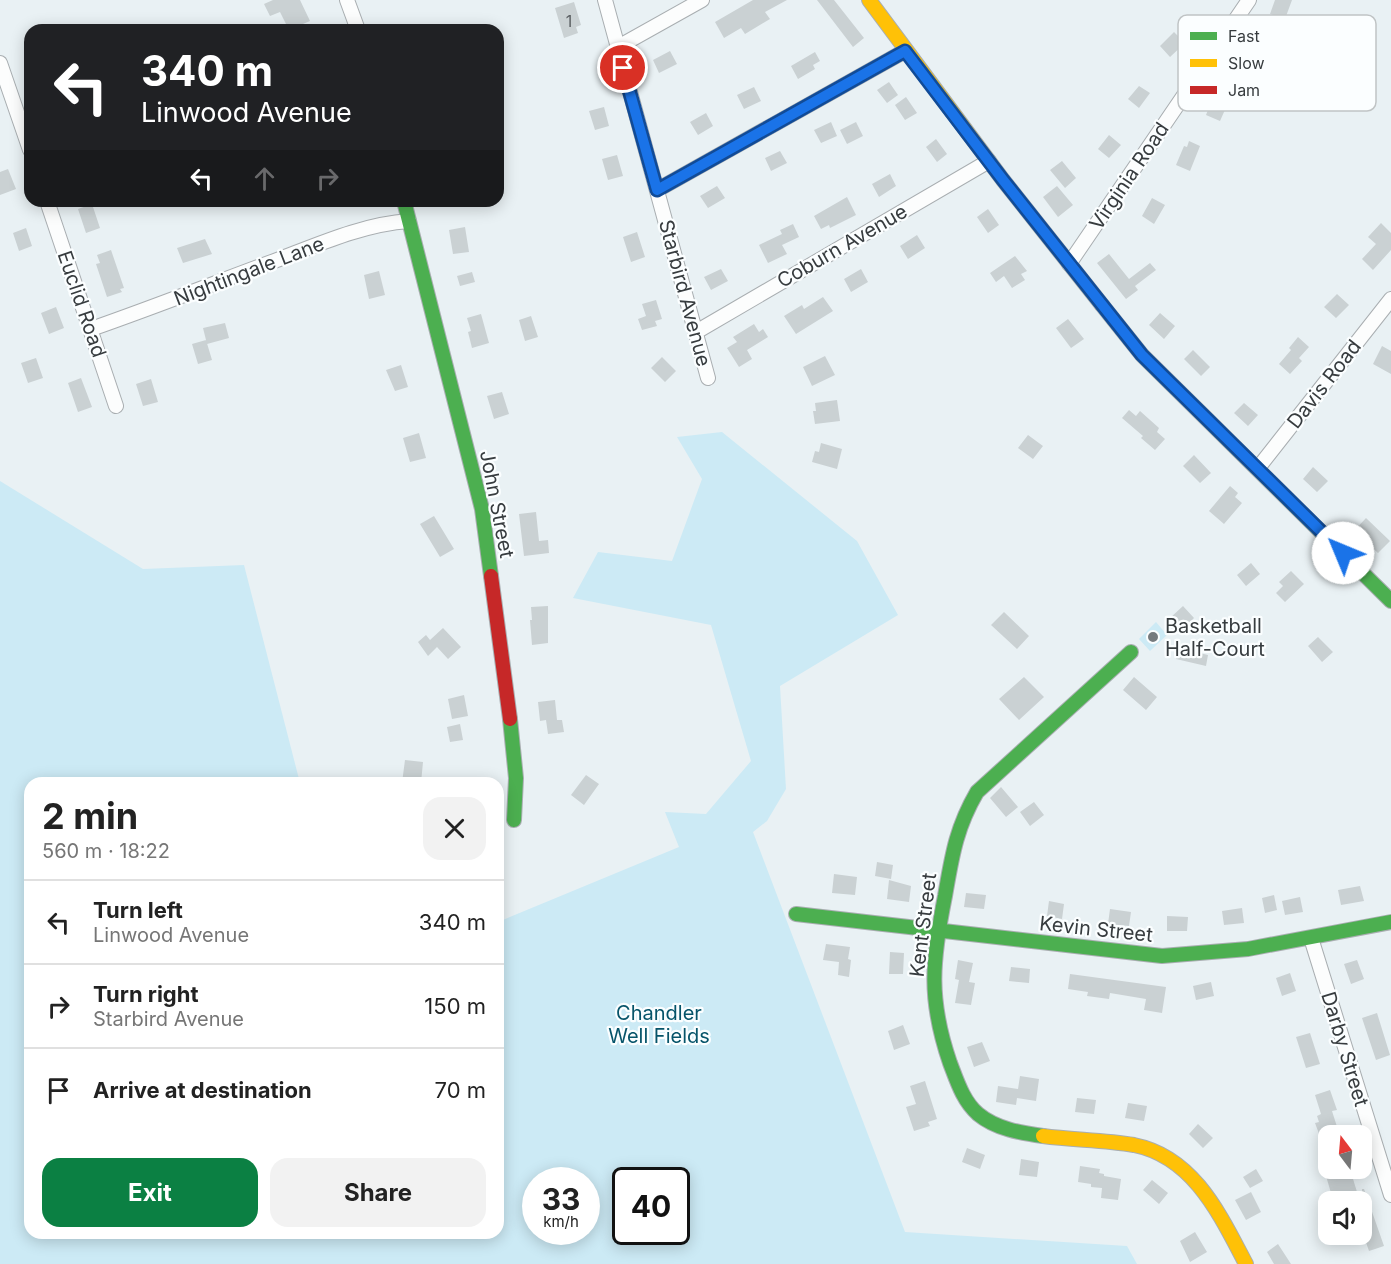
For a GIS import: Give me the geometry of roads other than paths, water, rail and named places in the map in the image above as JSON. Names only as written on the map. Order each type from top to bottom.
[{"type":"street","points":[[347,0],[356,24]]},
{"type":"street","name":"Starbird Avenue","points":[[605,0],[708,378]]},
{"type":"street","points":[[618,47],[702,0]]},
{"type":"street","points":[[869,0],[989,161],[1142,355],[1391,601]]},
{"type":"street","name":"Virginia Road","points":[[1239,15],[1249,0]]},
{"type":"street","points":[[657,190],[905,51]]},
{"type":"street","points":[[0,63],[24,133]]},
{"type":"street","name":"Virginia Road","points":[[1070,264],[1178,105]]},
{"type":"street","name":"Coburn Avenue","points":[[696,332],[989,161]]},
{"type":"street","name":"Euclid Road","points":[[49,207],[116,406]]},
{"type":"street","name":"John Street","points":[[406,207],[482,509],[500,657],[518,768],[514,820]]},
{"type":"street","name":"Nightingale Lane","points":[[91,329],[343,236],[409,221]]},
{"type":"street","name":"Davis Road","points":[[1258,468],[1391,299]]},
{"type":"street","name":"Kent Street","points":[[1131,652],[977,792],[963,817],[954,843],[938,930],[934,987],[936,1007],[949,1059],[960,1090],[970,1106],[985,1119],[1008,1130],[1038,1136],[1138,1146],[1160,1153],[1196,1179],[1214,1205],[1246,1264]]},
{"type":"street","name":"Kevin Street","points":[[796,914],[1162,956],[1203,956],[1234,952],[1391,922]]},
{"type":"street","name":"Darby Street","points":[[1311,938],[1391,1195]]},
{"type":"place","name":"Basketball Half-Court","points":[[1153,637]]},
{"type":"park label","name":"Chandler Well Fields","points":[[659,1024]]}]
